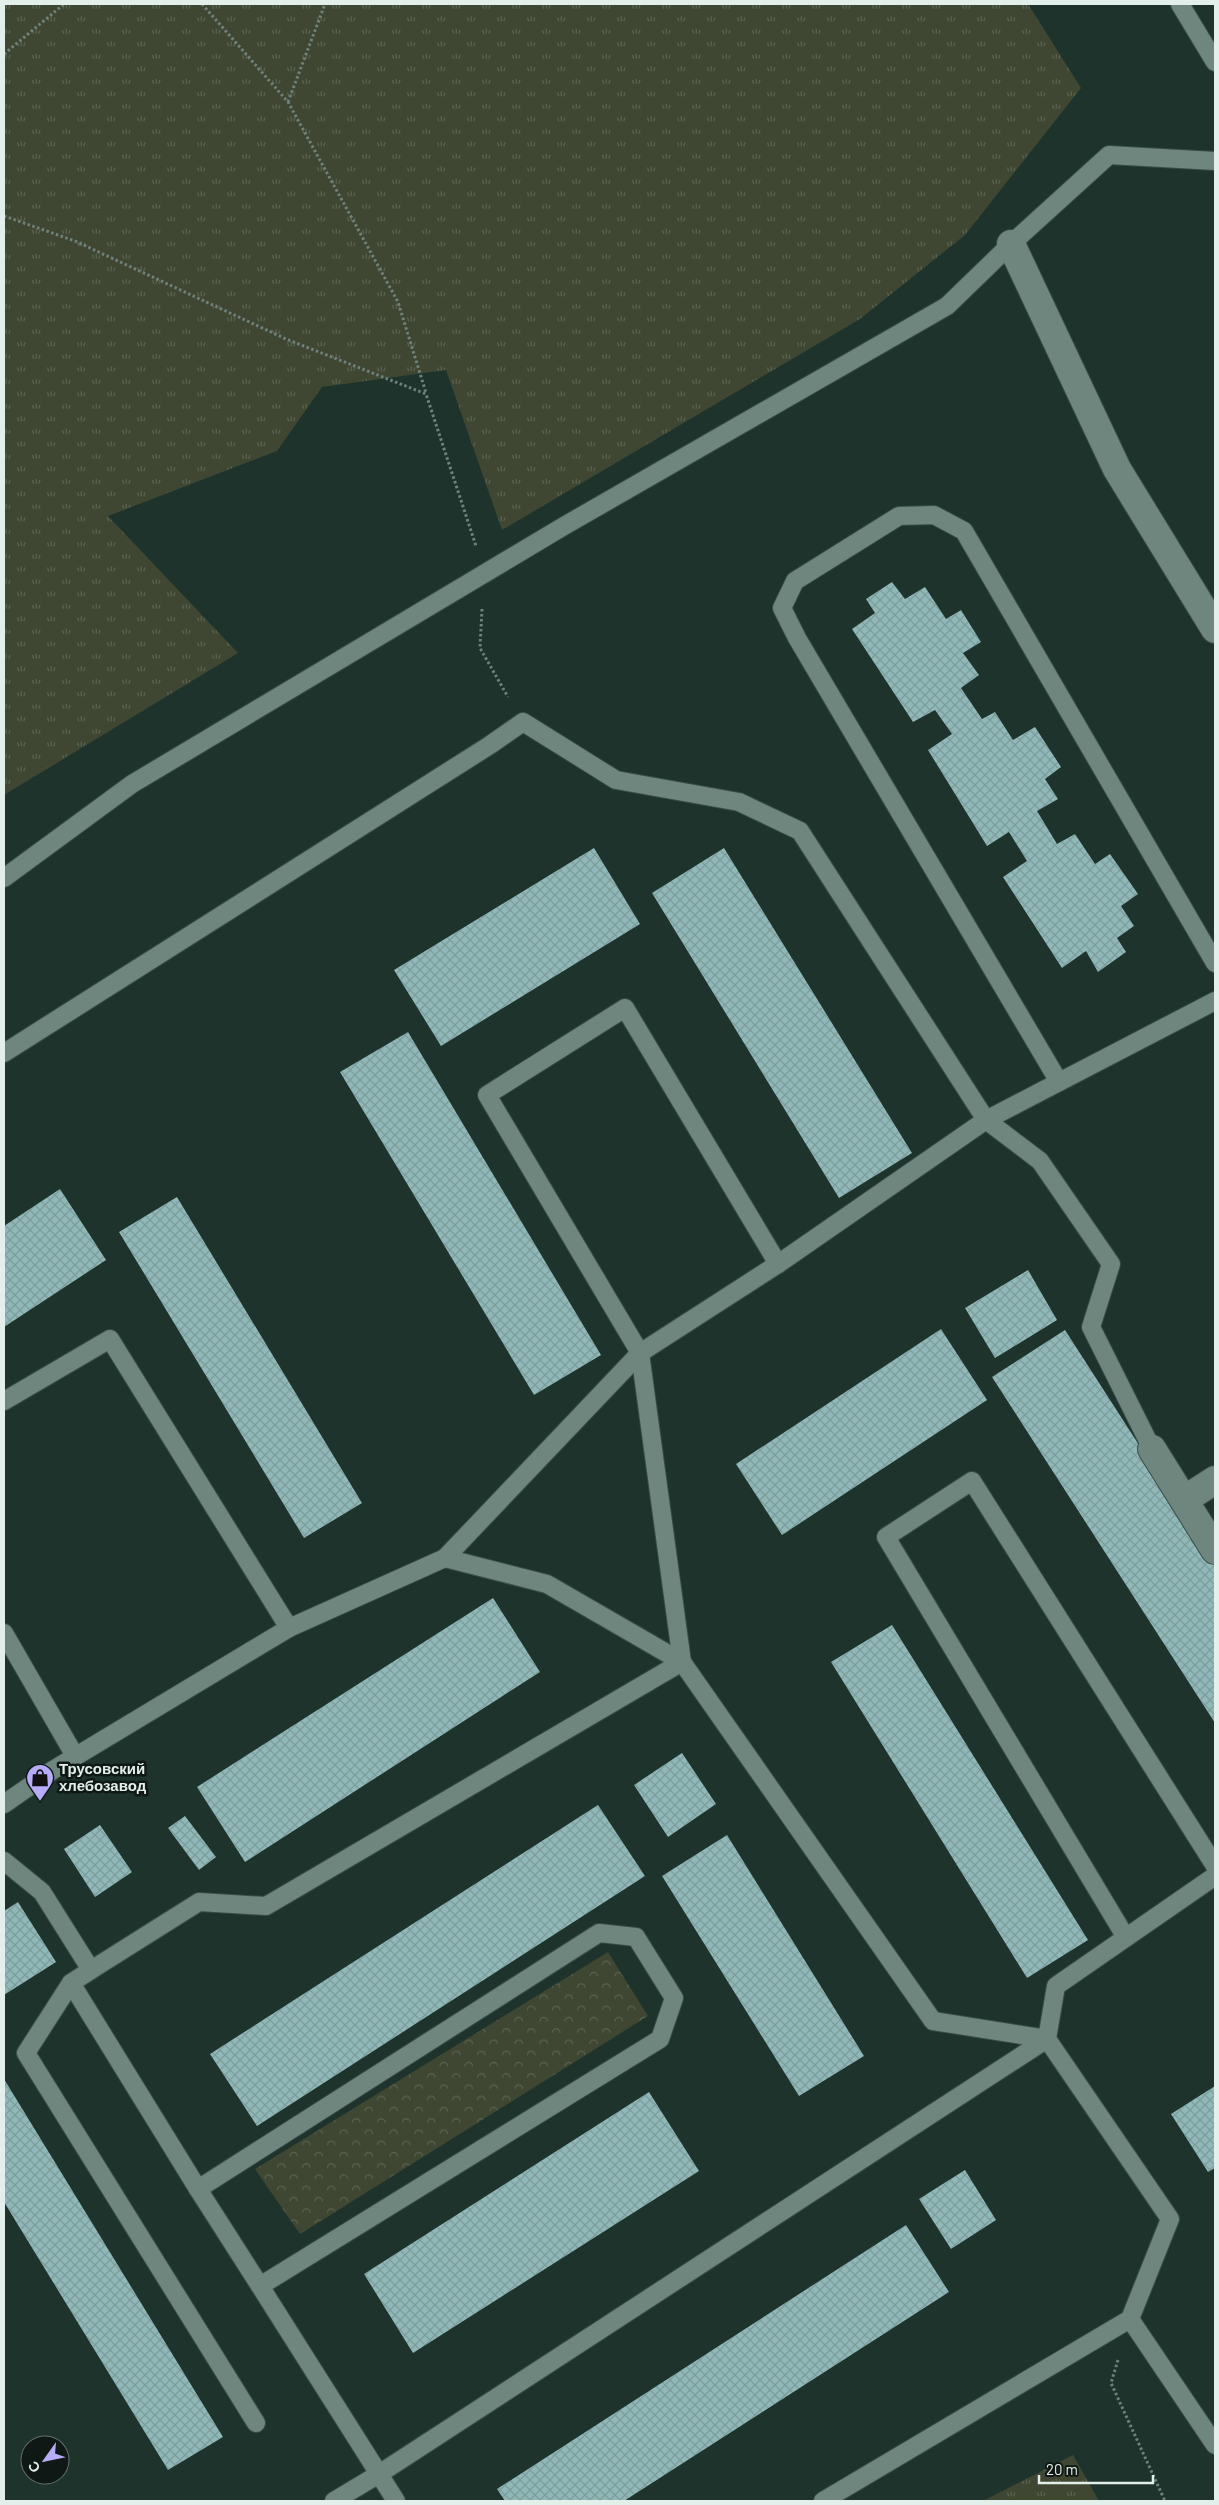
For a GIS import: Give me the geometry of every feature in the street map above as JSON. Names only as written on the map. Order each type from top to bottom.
[{"type":"street","points":[[1011,244],[1117,469],[1215,629]]},
{"type":"street","points":[[1152,1449],[1215,1550]]},
{"type":"street","points":[[1184,1500],[1215,1480]]},
{"type":"lane","points":[[1180,4],[1215,62]]},
{"type":"lane","points":[[4,878],[132,784],[484,573],[947,306],[1011,244],[1110,155],[1215,161]]},
{"type":"lane","points":[[1059,1082],[797,638],[782,608],[795,581],[899,516],[934,515],[964,531],[1215,963]]},
{"type":"lane","points":[[4,1053],[482,750],[523,722],[616,780],[739,802],[800,831],[986,1120],[1040,1161],[1111,1264],[1091,1326],[1152,1449]]},
{"type":"lane","points":[[4,1804],[75,1756],[289,1628],[445,1558],[640,1353],[778,1264],[986,1120],[1215,1001]]},
{"type":"lane","points":[[682,1662],[640,1353],[487,1095],[625,1008],[778,1264]]},
{"type":"lane","points":[[4,1401],[110,1339],[289,1628]]},
{"type":"lane","points":[[1125,1936],[886,1537],[972,1481],[1215,1866]]},
{"type":"lane","points":[[445,1558],[547,1584],[682,1662],[933,2021],[1047,2039]]},
{"type":"lane","points":[[4,1633],[75,1756]]},
{"type":"lane","points":[[256,2423],[26,2053],[71,1983],[199,1902],[266,1906],[682,1662]]},
{"type":"lane","points":[[4,1861],[42,1892],[91,1970]]},
{"type":"lane","points":[[823,2501],[1130,2319],[1170,2219],[1047,2039],[1056,1986],[1125,1936],[1215,1876]]},
{"type":"lane","points":[[198,2189],[599,1933],[636,1937],[674,1998],[660,2039],[260,2286]]},
{"type":"lane","points":[[71,1983],[198,2189],[396,2501]]},
{"type":"lane","points":[[334,2501],[379,2474],[1047,2039]]},
{"type":"lane","points":[[1130,2319],[1215,2445]]},
{"type":"path","points":[[4,54],[64,4]]},
{"type":"path","points":[[202,4],[288,102],[398,302],[484,573],[480,648],[523,722]]},
{"type":"path","points":[[288,102],[325,4]]},
{"type":"path","points":[[4,216],[75,240],[286,339],[426,394]]},
{"type":"path","points":[[1130,2319],[1111,2383],[1165,2501]]},
{"type":"green space","points":[[4,4],[1028,4],[1081,88],[965,235],[860,319],[502,530],[446,370],[322,387],[277,451],[108,516],[238,653],[4,795]]},
{"type":"green space","points":[[608,1952],[648,2016],[300,2234],[255,2169]]},
{"type":"green space","points":[[1073,2455],[1099,2501],[983,2501]]},
{"type":"building","points":[[892,582],[905,599],[925,587],[946,619],[961,610],[981,642],[963,653],[979,675],[961,688],[982,719],[995,712],[1013,740],[1035,727],[1061,767],[1045,779],[1058,799],[1037,811],[1057,844],[1075,834],[1095,864],[1110,854],[1138,894],[1121,906],[1134,926],[1117,938],[1126,952],[1098,972],[1086,951],[1062,968],[1003,877],[1027,861],[1009,832],[987,846],[928,750],[952,734],[935,710],[913,722],[852,629],[875,613],[866,599]]},
{"type":"building","points":[[594,848],[640,924],[441,1046],[394,970]]},
{"type":"building","points":[[724,848],[912,1153],[839,1198],[652,893]]},
{"type":"building","points":[[408,1032],[601,1355],[534,1395],[340,1072]]},
{"type":"building","points":[[60,1189],[106,1260],[4,1327],[4,1226]]},
{"type":"building","points":[[177,1197],[362,1503],[304,1538],[119,1232]]},
{"type":"building","points":[[1028,1270],[1057,1320],[995,1358],[965,1308]]},
{"type":"building","points":[[941,1329],[987,1400],[782,1535],[736,1464]]},
{"type":"building","points":[[1065,1330],[1215,1563],[1215,1723],[992,1377]]},
{"type":"building","points":[[493,1598],[540,1672],[245,1862],[197,1787]]},
{"type":"building","points":[[892,1625],[1088,1940],[1027,1978],[831,1662]]},
{"type":"building","points":[[682,1753],[716,1804],[668,1837],[634,1785]]},
{"type":"building","points":[[598,1805],[645,1876],[257,2126],[210,2054]]},
{"type":"building","points":[[185,1816],[216,1857],[199,1870],[168,1828]]},
{"type":"building","points":[[100,1825],[132,1872],[95,1897],[64,1849]]},
{"type":"building","points":[[727,1835],[864,2056],[799,2096],[662,1876]]},
{"type":"building","points":[[18,1902],[56,1962],[4,1995],[4,1911]]},
{"type":"building","points":[[4,2079],[223,2437],[168,2470],[4,2202]]},
{"type":"building","points":[[1215,2086],[1215,2168],[1208,2172],[1171,2114]]},
{"type":"building","points":[[649,2092],[699,2171],[413,2353],[364,2274]]},
{"type":"building","points":[[965,2170],[996,2220],[951,2249],[919,2199]]},
{"type":"building","points":[[906,2225],[949,2292],[624,2501],[505,2501],[497,2489]]},
{"type":"place","name":"Трусовский хлебозавод","points":[[40,1802]]}]
